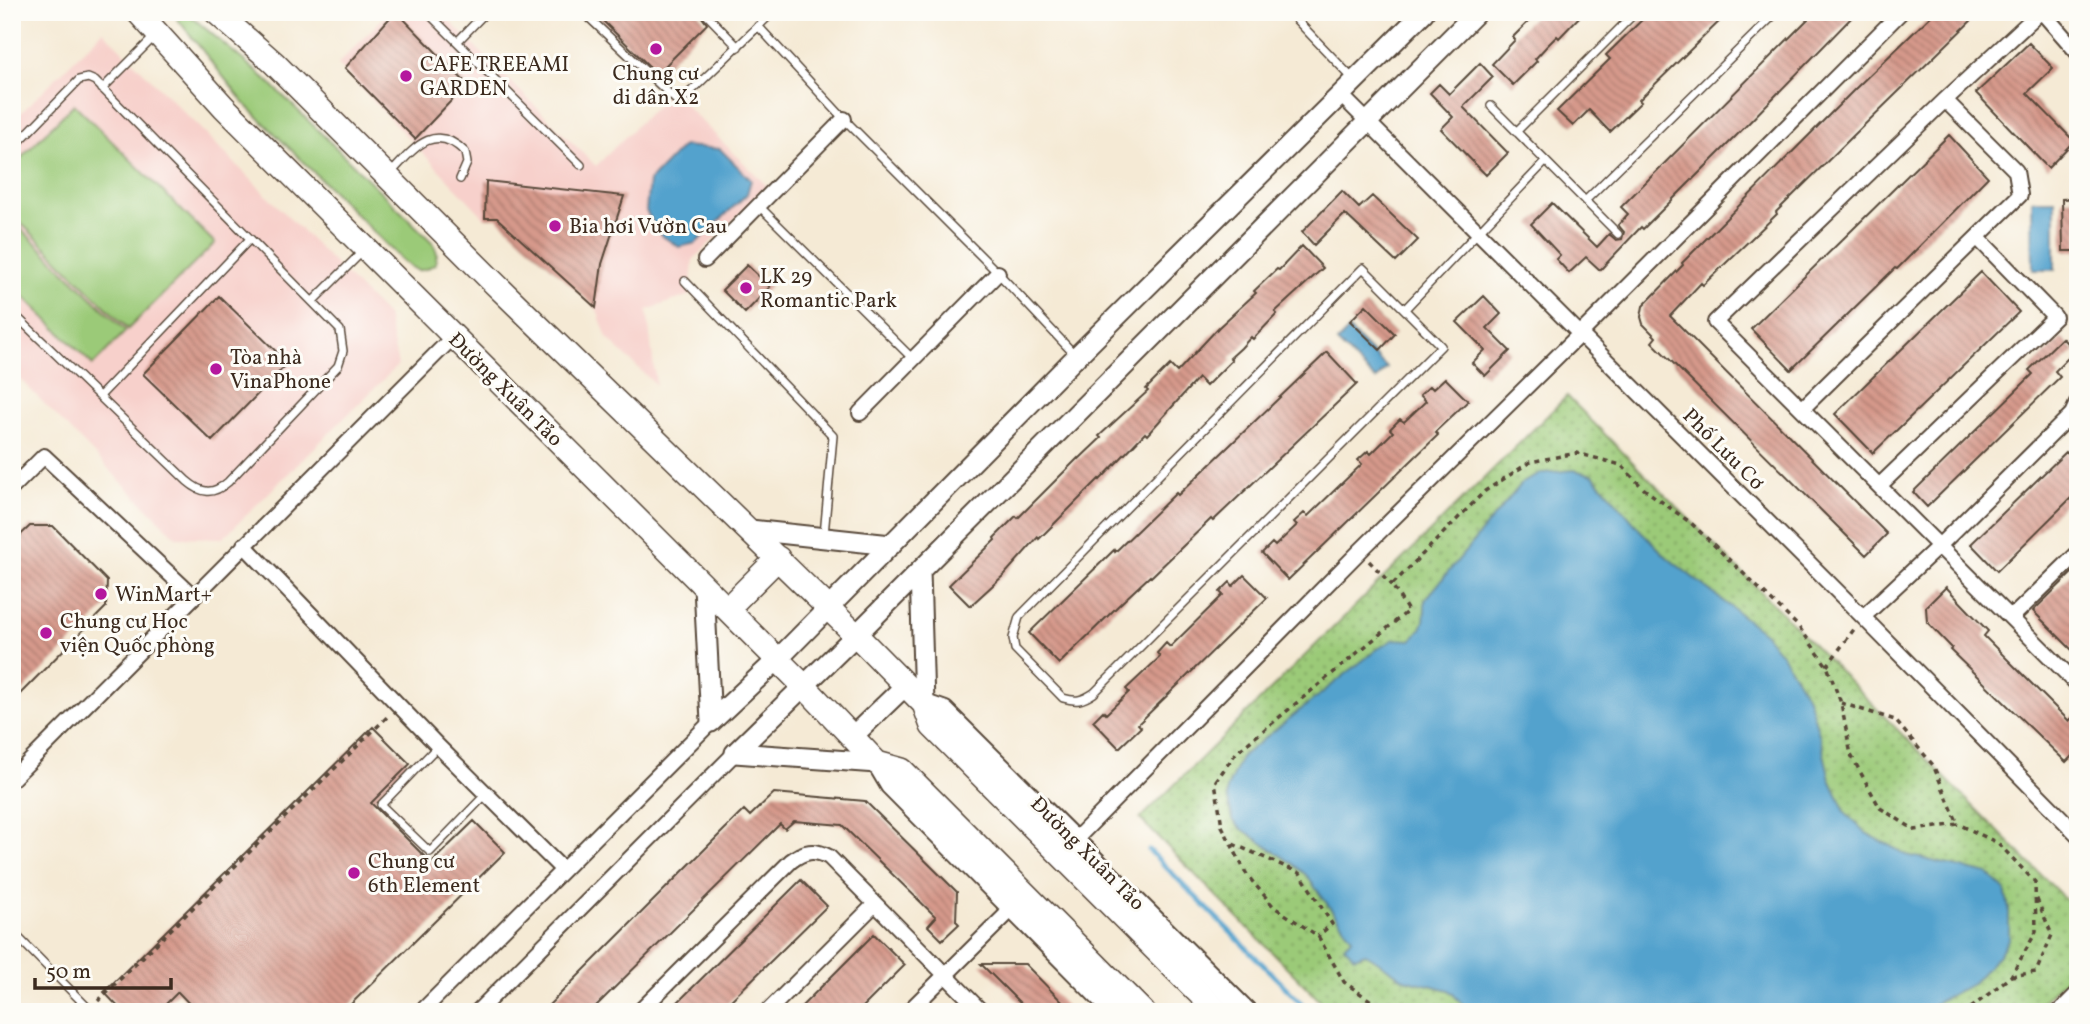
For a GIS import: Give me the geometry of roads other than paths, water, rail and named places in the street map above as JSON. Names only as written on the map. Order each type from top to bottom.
[{"type":"main road","name":"Đường Xuân Tảo","points":[[138,12],[224,107],[804,685],[877,763],[902,770],[1019,902],[1143,1012]]},
{"type":"main road","name":"Đường Xuân Tảo","points":[[216,12],[274,62],[387,177],[856,635],[924,704],[932,726],[1068,847],[1218,1012]]},
{"type":"main road","points":[[727,609],[778,558]]},
{"type":"street","points":[[421,1012],[1424,12]]},
{"type":"street","points":[[477,1012],[1477,12]]},
{"type":"street","points":[[1068,847],[1360,551],[1901,12]]},
{"type":"street","points":[[2078,53],[2041,12],[1945,100],[1715,322],[2078,685]]},
{"type":"street","name":"Phố Lưu Cơ","points":[[1340,94],[2078,835]]},
{"type":"street","points":[[1802,409],[2020,195],[2016,171],[1945,100]]},
{"type":"street","points":[[705,260],[844,119]]},
{"type":"street","points":[[1879,486],[2056,317],[1978,238]]},
{"type":"street","points":[[860,413],[998,273]]},
{"type":"street","points":[[12,779],[454,336]]},
{"type":"street","points":[[1863,617],[2072,414],[2078,401]]},
{"type":"street","points":[[12,488],[44,456],[193,596]]},
{"type":"street","points":[[750,530],[891,545]]},
{"type":"street","points":[[244,545],[438,746],[563,870]]},
{"type":"street","points":[[2011,618],[2078,553]]},
{"type":"street","points":[[920,571],[924,704]]},
{"type":"street","points":[[704,587],[711,722]]},
{"type":"street","points":[[852,736],[905,686]]},
{"type":"street","points":[[735,753],[877,763]]},
{"type":"street","name":"Đường Xuân Tảo","points":[[1068,847],[1247,1012]]},
{"type":"street","points":[[639,1012],[801,853],[810,851],[820,852],[828,857],[982,1012]]},
{"type":"street","points":[[908,1012],[1019,902]]},
{"type":"street","name":"Đường Xuân Tảo","points":[[1019,902],[1115,1012]]},
{"type":"street","points":[[767,1012],[875,904]]},
{"type":"street","points":[[2059,1012],[2078,993]]},
{"type":"lane","points":[[427,12],[581,165]]},
{"type":"lane","points":[[458,41],[486,12]]},
{"type":"lane","points":[[583,12],[680,103],[772,12]]},
{"type":"lane","points":[[704,12],[738,47]]},
{"type":"lane","points":[[1289,12],[1355,80]]},
{"type":"lane","points":[[1516,132],[1636,12]]},
{"type":"lane","points":[[1585,201],[1777,12]]},
{"type":"lane","points":[[758,26],[844,119],[998,273],[1076,356]]},
{"type":"lane","points":[[102,89],[158,33]]},
{"type":"lane","points":[[12,149],[79,80],[95,80],[340,330],[343,351],[338,366],[228,482],[214,492],[204,492],[187,481],[12,312]]},
{"type":"lane","points":[[1491,106],[1618,234]]},
{"type":"lane","points":[[387,177],[418,145],[435,138],[452,142],[465,152],[467,163],[460,179]]},
{"type":"lane","points":[[1405,309],[1546,161]]},
{"type":"lane","points":[[759,206],[914,359]]},
{"type":"lane","points":[[100,396],[250,239]]},
{"type":"lane","points":[[313,302],[366,248]]},
{"type":"lane","points":[[1363,268],[1405,309],[1441,346],[1094,693],[1083,700],[1063,698],[1015,649],[1013,638],[1019,617],[1363,268]]},
{"type":"lane","points":[[685,281],[833,436],[824,538]]},
{"type":"lane","points":[[438,746],[381,805],[430,852],[487,793]]},
{"type":"lane","points":[[12,931],[91,1010]]},
{"type":"lane","points":[[174,1012],[177,1009],[180,1012]]},
{"type":"water","points":[[683,146],[720,149],[751,180],[747,194],[696,243],[679,247],[661,235],[646,211],[649,181]]},
{"type":"water","points":[[2032,200],[2055,200],[2055,270],[2033,270]]},
{"type":"water","points":[[1349,330],[1387,368],[1376,380],[1337,342]]},
{"type":"water","points":[[1574,470],[1593,475],[1668,558],[1764,633],[1784,658],[1808,698],[1830,779],[1846,814],[1866,833],[1907,855],[1988,874],[2005,890],[2009,908],[2009,938],[1999,955],[1973,983],[1939,1001],[1925,1012],[1470,1012],[1449,990],[1404,979],[1365,953],[1355,957],[1344,946],[1352,938],[1306,875],[1233,820],[1227,789],[1241,757],[1376,650],[1394,639],[1411,640],[1424,622],[1425,600],[1522,483],[1542,473]]},
{"type":"waterway","points":[[1149,850],[1310,1012]]},
{"type":"place","name":"Chung cư di dân X2","points":[[656,49]]},
{"type":"place","name":"CAFE TREEAMI GARDEN","points":[[406,76]]},
{"type":"place","name":"Bia hơi Vườn Cau","points":[[555,226]]},
{"type":"place","name":"LK 29 Romantic Park","points":[[746,288]]},
{"type":"place","name":"Tòa nhà VinaPhone","points":[[216,369]]},
{"type":"place","name":"WinMart+","points":[[101,594]]},
{"type":"place","name":"Chung cư Học viện Quốc phòng","points":[[46,633]]},
{"type":"place","name":"Chung cư 6th Element","points":[[354,873]]}]
